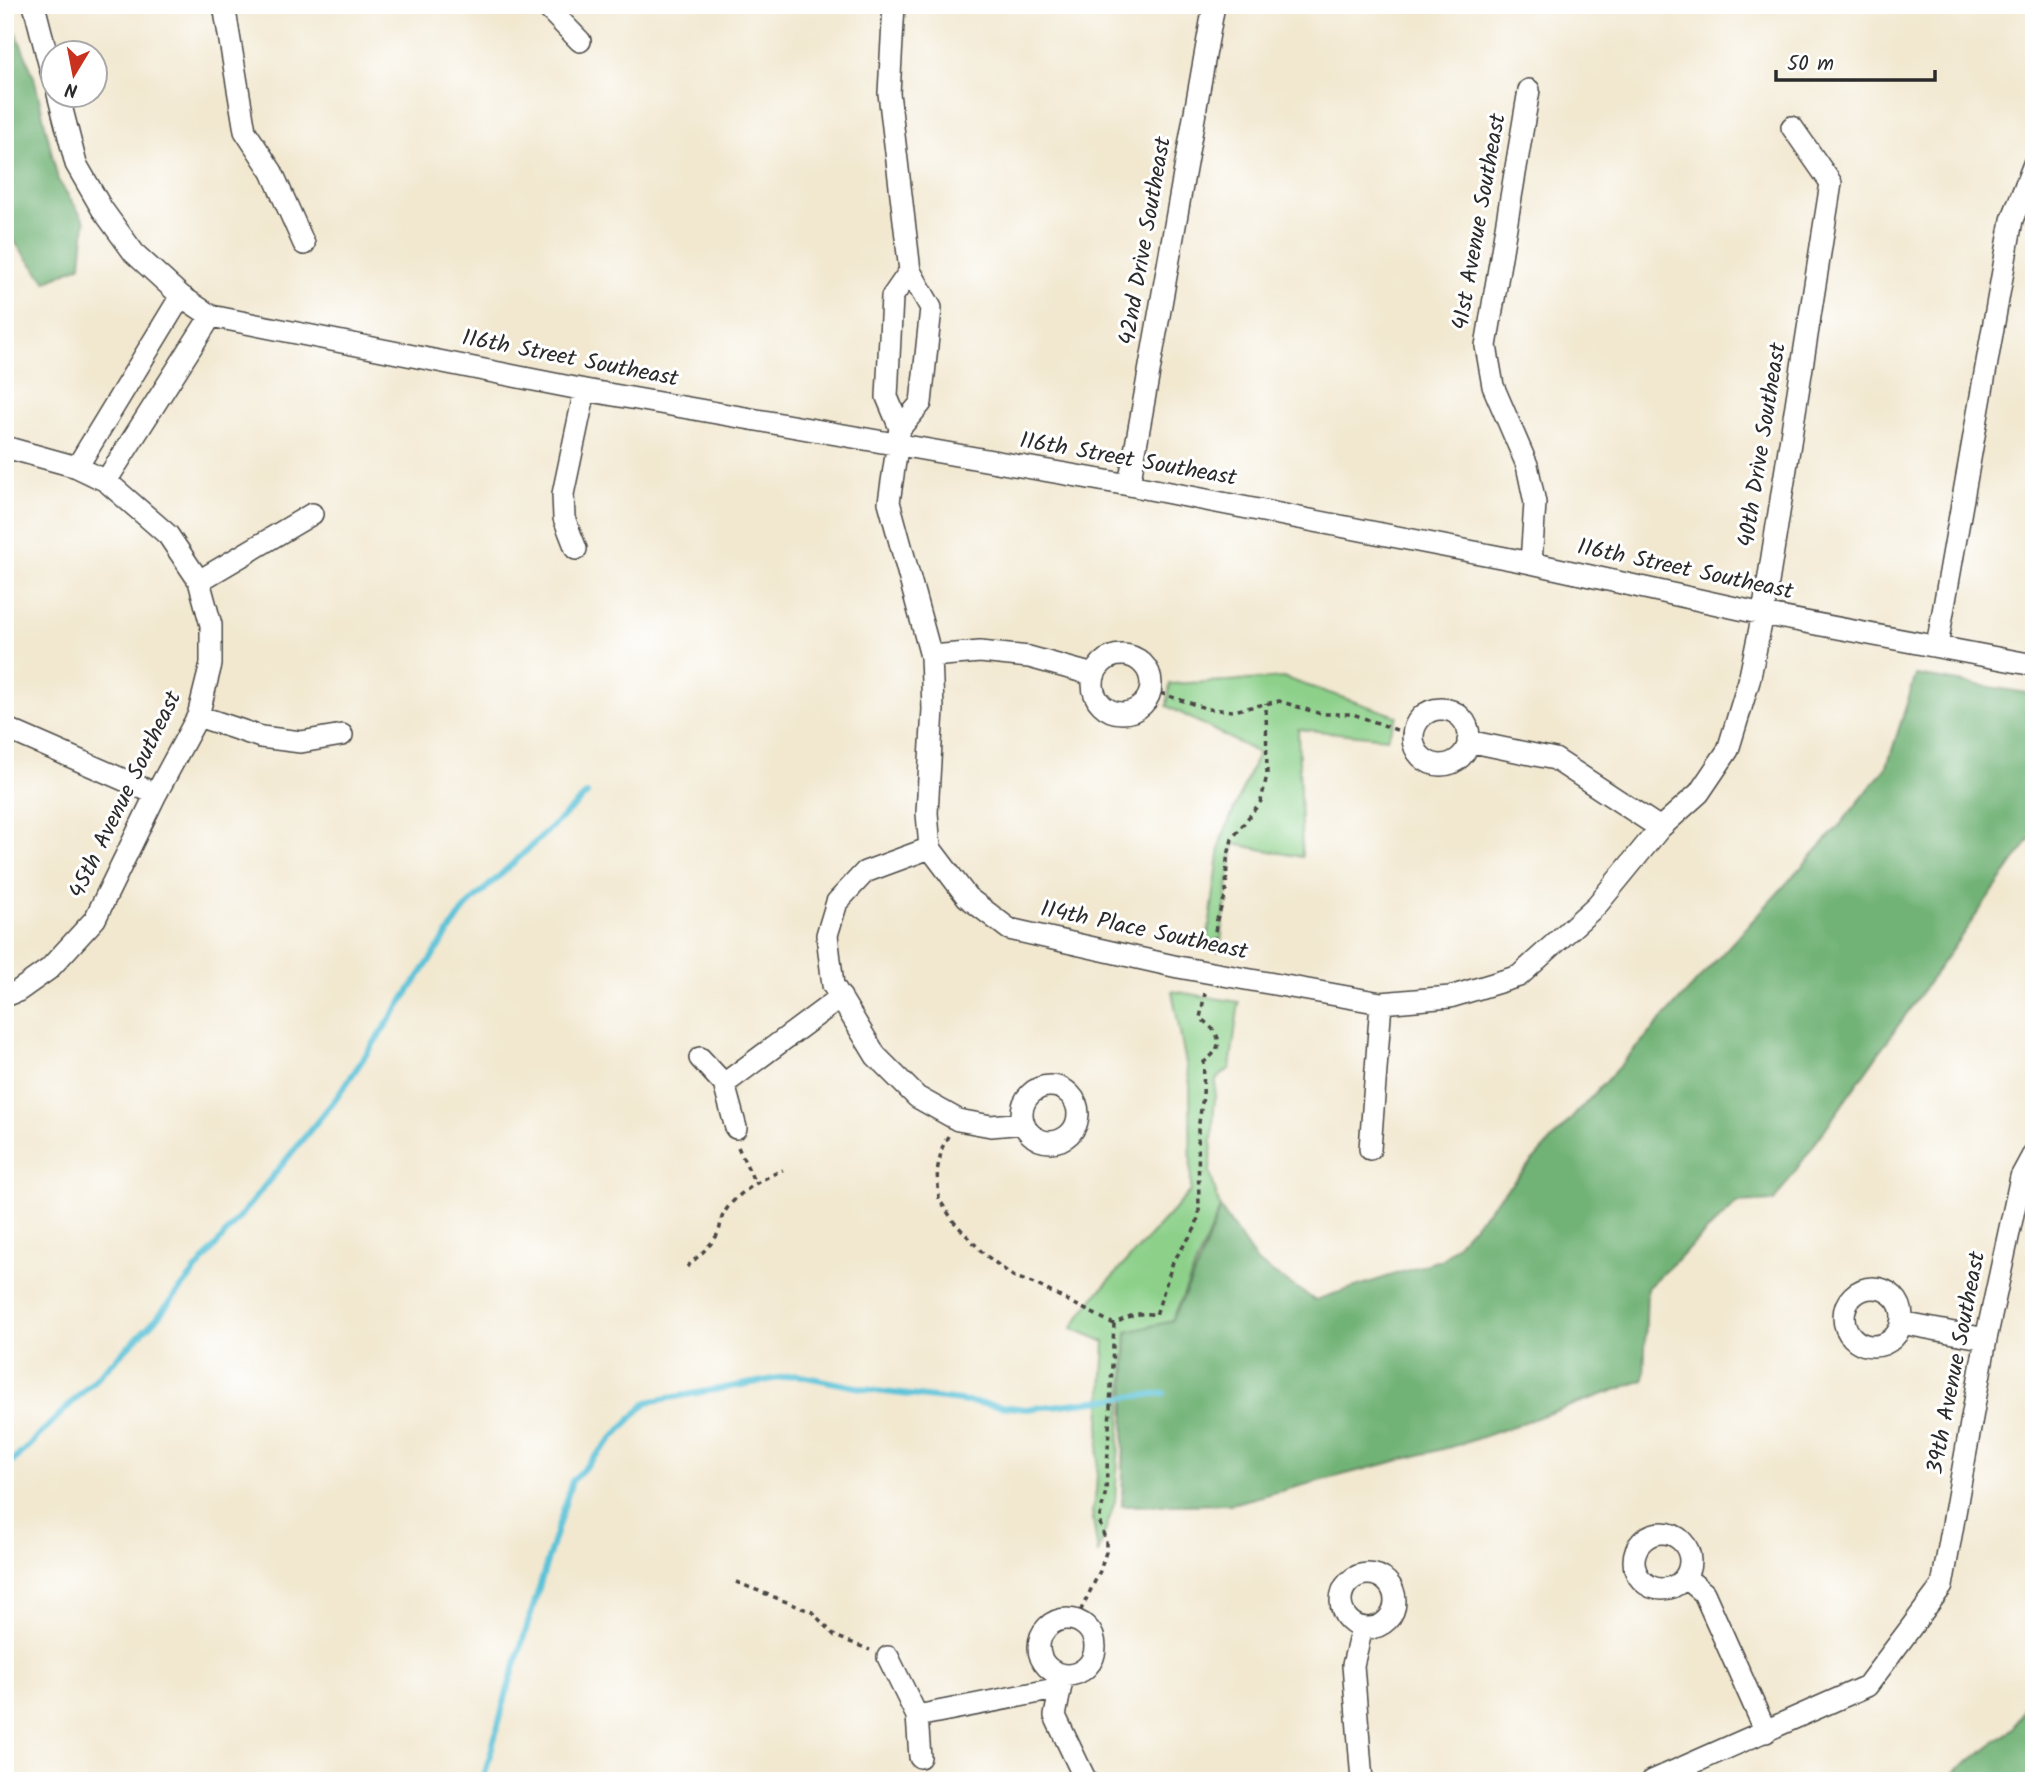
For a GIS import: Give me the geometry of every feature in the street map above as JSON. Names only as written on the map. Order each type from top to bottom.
[{"type":"street","points":[[34,5],[42,38]]},
{"type":"street","points":[[224,5],[245,131],[272,172],[304,244]]},
{"type":"street","points":[[545,5],[580,41]]},
{"type":"street","points":[[894,5],[889,93],[910,271],[931,308],[921,403],[899,437],[889,502],[931,656],[933,709],[927,813],[930,848],[865,872],[837,902],[827,935],[834,985],[876,1056],[916,1097],[958,1120],[991,1126],[1024,1123]]},
{"type":"street","name":"42nd Drive Southeast","points":[[1129,485],[1214,5]]},
{"type":"street","name":"41st Avenue Southeast","points":[[1528,90],[1486,346],[1493,386],[1527,465],[1535,503],[1531,563]]},
{"type":"street","points":[[62,108],[76,164],[102,209],[134,253],[181,296],[211,316],[106,481]]},
{"type":"street","name":"40th Drive Southeast","points":[[1381,1003],[1450,997],[1519,976],[1597,905],[1660,828],[1699,793],[1728,750],[1749,681],[1763,614],[1831,183],[1792,127]]},
{"type":"street","points":[[1937,646],[2012,220],[2034,164]]},
{"type":"street","points":[[899,437],[887,397],[892,297],[910,271]]},
{"type":"street","points":[[77,467],[181,296]]},
{"type":"street","name":"116th Street Southeast","points":[[211,316],[584,390],[899,437],[1129,485],[1531,563],[1763,614],[2034,665]]},
{"type":"street","points":[[576,549],[564,518],[564,494],[584,390]]},
{"type":"street","name":"45th Avenue Southeast","points":[[5,447],[77,467],[106,481],[168,535],[199,581],[211,625],[211,664],[198,716],[156,794],[95,919],[49,969],[5,996]]},
{"type":"street","points":[[199,581],[312,514]]},
{"type":"street","points":[[931,656],[980,652],[1028,657],[1094,675]]},
{"type":"street","points":[[1119,655],[1130,656],[1140,661],[1147,669],[1151,690],[1139,708],[1129,713],[1114,712],[1105,708],[1097,699],[1093,689],[1094,675],[1108,659],[1119,655]]},
{"type":"street","points":[[1444,709],[1454,712],[1462,719],[1468,731],[1468,741],[1460,757],[1438,765],[1420,755],[1413,736],[1415,726],[1424,715],[1433,710],[1444,709]]},
{"type":"street","points":[[198,716],[261,737],[301,743],[342,735]]},
{"type":"street","points":[[5,728],[156,794]]},
{"type":"street","points":[[1468,741],[1555,759],[1660,828]]},
{"type":"street","name":"114th Place Southeast","points":[[930,848],[967,897],[1009,929],[1209,972],[1381,1003]]},
{"type":"street","points":[[724,1084],[841,997]]},
{"type":"street","points":[[1370,1149],[1381,1003]]},
{"type":"street","points":[[700,1058],[724,1084],[736,1128]]},
{"type":"street","name":"39th Avenue Southeast","points":[[1766,1732],[1867,1686],[1942,1586],[1986,1339],[2021,1177],[2034,1153]]},
{"type":"street","points":[[1902,1323],[1986,1339]]},
{"type":"street","points":[[1652,1781],[1766,1732],[1704,1593],[1685,1577]]},
{"type":"street","points":[[917,1716],[1062,1681],[1083,1670],[1091,1663],[1095,1643],[1092,1633],[1076,1620],[1055,1622],[1047,1628],[1040,1640],[1043,1661],[1062,1681]]},
{"type":"street","points":[[1362,1628],[1353,1665],[1362,1781]]},
{"type":"street","points":[[888,1657],[917,1716],[920,1757]]},
{"type":"street","points":[[1062,1681],[1055,1716],[1086,1781]]},
{"type":"path","points":[[1151,690],[1208,709],[1233,710],[1279,701],[1321,714],[1353,714],[1413,736]]},
{"type":"path","points":[[1114,1324],[1143,1312],[1156,1315],[1173,1262],[1196,1227],[1201,1191],[1198,1129],[1203,1096],[1203,1062],[1213,1055],[1218,1036],[1214,1028],[1200,1018],[1217,919],[1226,894],[1227,860],[1232,839],[1261,801],[1267,775],[1266,703]]},
{"type":"path","points":[[958,1120],[942,1148],[937,1171],[939,1199],[954,1222],[984,1254],[1013,1276],[1037,1285],[1114,1324]]},
{"type":"path","points":[[736,1128],[738,1149],[755,1183]]},
{"type":"path","points":[[687,1267],[716,1237],[721,1227],[721,1217],[727,1210],[755,1183],[783,1170]]},
{"type":"path","points":[[1076,1620],[1100,1571],[1106,1552],[1106,1542],[1099,1520],[1106,1491],[1114,1324]]},
{"type":"path","points":[[736,1583],[812,1612],[835,1636],[888,1657]]},
{"type":"green space","points":[[5,5],[34,77],[38,108],[41,108],[58,180],[85,221],[81,265],[46,282],[5,230]]},
{"type":"green space","points":[[1916,675],[2034,694],[2034,840],[2030,839],[1774,1201],[1737,1203],[1647,1288],[1644,1380],[1462,1444],[1231,1504],[1122,1506],[1127,1332],[1172,1321],[1199,1264],[1220,1208],[1257,1262],[1315,1300],[1443,1259],[1839,826],[1887,766]]},
{"type":"green space","points":[[1285,678],[1397,716],[1387,738],[1298,729],[1302,857],[1234,844],[1220,948],[1207,944],[1221,840],[1258,753],[1167,706],[1170,684]]},
{"type":"green space","points":[[1172,991],[1239,1002],[1230,1068],[1216,1080],[1210,1172],[1220,1208],[1172,1321],[1127,1332],[1115,1501],[1098,1554],[1092,1511],[1096,1491],[1105,1342],[1072,1328],[1094,1297],[1191,1191],[1190,1084]]},
{"type":"green space","points":[[2034,1684],[2034,1781],[1942,1781],[2014,1728]]},
{"type":"waterway","points":[[5,1469],[157,1318],[338,1096],[466,907],[587,794]]},
{"type":"waterway","points":[[483,1781],[508,1688],[572,1481],[647,1402],[796,1375],[876,1391],[1026,1409],[1164,1393]]}]
